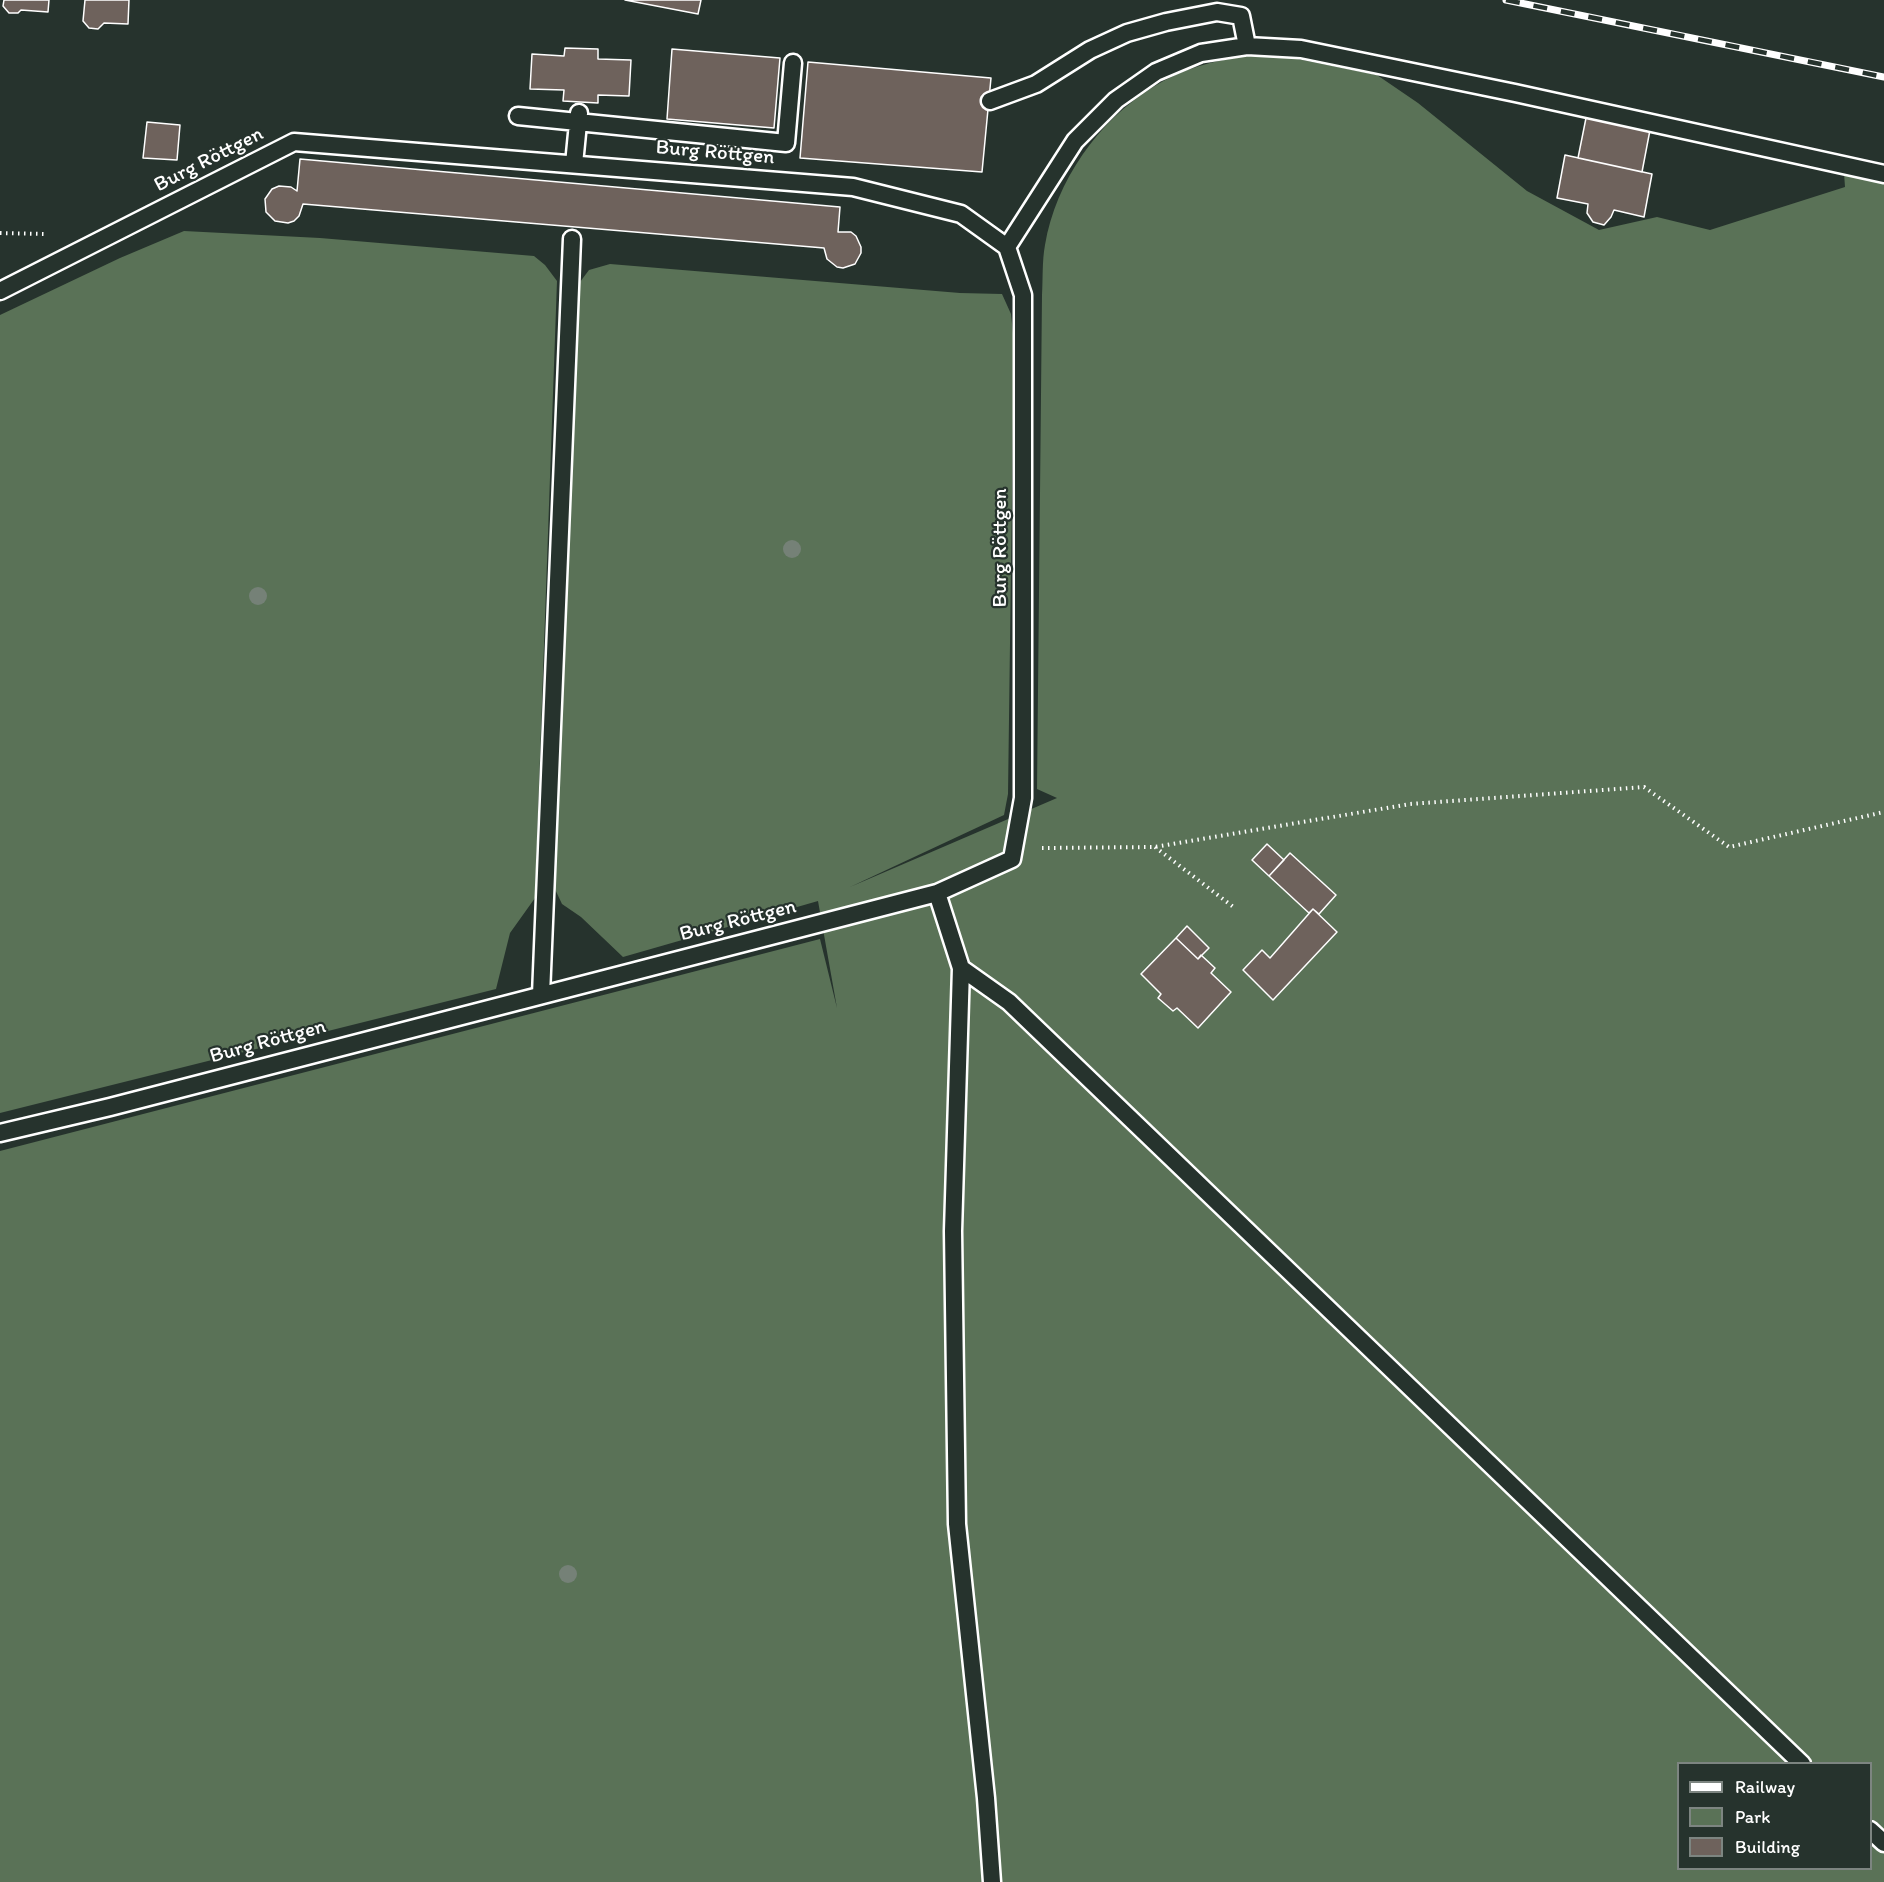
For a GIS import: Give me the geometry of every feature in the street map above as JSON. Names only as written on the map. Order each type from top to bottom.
[{"type":"lane","points":[[990,101],[1036,84],[1090,50],[1127,33],[1166,22],[1217,12],[1241,16],[1247,46]]},
{"type":"lane","points":[[1007,247],[1075,141],[1116,100],[1156,72],[1201,53],[1247,46],[1312,51],[1884,174]]},
{"type":"lane","points":[[518,116],[579,118],[786,143],[793,63]]},
{"type":"lane","points":[[574,164],[579,118]]},
{"type":"lane","name":"Burg Röttgen","points":[[0,291],[294,142],[854,187],[961,214],[1007,247],[1023,295],[1023,798],[1012,859],[937,893],[110,1107],[0,1133]]},
{"type":"lane","points":[[541,995],[572,239]]},
{"type":"lane","points":[[937,893],[961,968],[953,1231],[957,1524],[986,1798],[992,1882]]},
{"type":"lane","points":[[961,968],[1009,1002],[1800,1762]]},
{"type":"lane","points":[[1872,1832],[1884,1843]]},
{"type":"path","points":[[1014,848],[1154,847],[1410,804],[1644,787],[1729,847],[1884,812]]},
{"type":"path","points":[[1154,847],[1236,909]]},
{"type":"green space","points":[[1248,56],[1288,57],[1377,75],[1418,103],[1527,191],[1599,230],[1657,217],[1710,230],[1845,187],[1844,173],[1884,183],[1884,1882],[0,1882],[0,1151],[820,939],[837,1008],[818,901],[623,957],[581,917],[562,904],[553,885],[577,286],[589,270],[610,264],[960,293],[1002,294],[1011,314],[1014,343],[1008,794],[1004,815],[850,887],[1057,798],[1037,789],[1044,251],[1059,198],[1082,155],[1098,135],[1114,117],[1153,87],[1175,75],[1211,63]]},
{"type":"green space","points":[[184,231],[320,238],[534,256],[545,265],[557,281],[535,898],[510,933],[496,989],[0,1113],[0,315],[120,258]]},
{"type":"building","points":[[4,0],[49,0],[48,12],[21,10],[18,13],[9,13],[3,6]]},
{"type":"building","points":[[85,0],[129,0],[128,24],[104,23],[98,29],[89,28],[83,21]]},
{"type":"building","points":[[625,0],[701,0],[698,14]]},
{"type":"building","points":[[565,48],[598,49],[598,59],[631,60],[629,96],[598,95],[598,103],[563,101],[564,90],[530,89],[532,54],[564,56]]},
{"type":"building","points":[[672,49],[780,58],[774,128],[667,119]]},
{"type":"building","points":[[808,62],[991,78],[982,172],[800,158]]},
{"type":"building","points":[[1586,118],[1650,130],[1642,172],[1578,158]]},
{"type":"building","points":[[147,122],[180,125],[177,160],[143,158]]},
{"type":"building","points":[[1565,155],[1652,174],[1644,217],[1614,210],[1604,225],[1593,222],[1587,213],[1588,204],[1557,198]]},
{"type":"building","points":[[300,159],[840,207],[838,232],[851,232],[856,236],[861,253],[855,264],[843,268],[837,267],[827,259],[824,248],[303,204],[299,216],[294,221],[288,223],[275,221],[266,212],[265,199],[272,189],[279,186],[291,187],[297,191]]},
{"type":"building","points":[[1267,844],[1284,860],[1269,876],[1252,860]]},
{"type":"building","points":[[1290,853],[1336,895],[1319,914],[1313,909],[1309,913],[1269,876]]},
{"type":"building","points":[[1313,909],[1337,932],[1273,1000],[1243,970],[1262,950],[1270,958]]},
{"type":"building","points":[[1187,926],[1209,948],[1198,959],[1176,938]]},
{"type":"building","points":[[1176,938],[1198,959],[1201,955],[1215,968],[1211,973],[1231,992],[1198,1028],[1177,1008],[1173,1011],[1158,998],[1161,994],[1141,974]]},
{"type":"railway","points":[[1506,0],[1884,77]]}]
